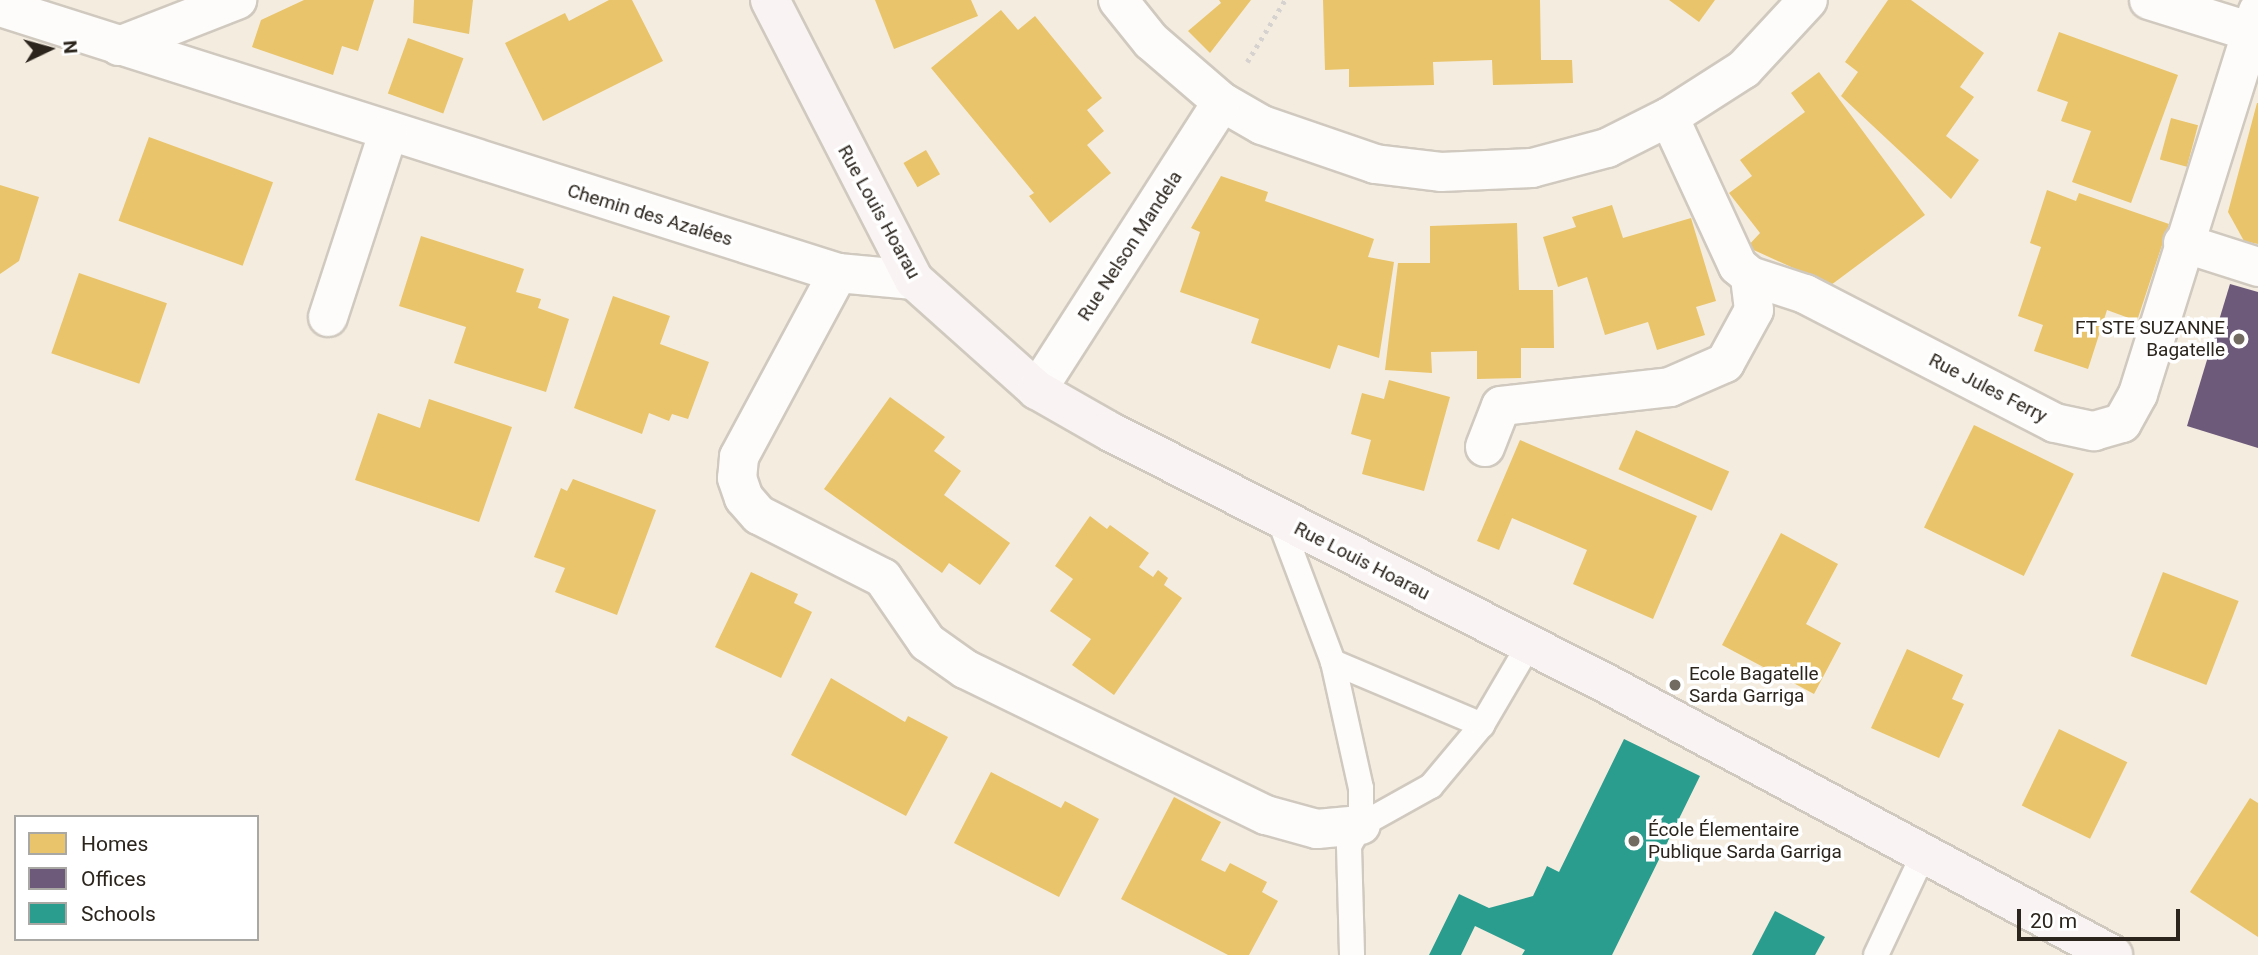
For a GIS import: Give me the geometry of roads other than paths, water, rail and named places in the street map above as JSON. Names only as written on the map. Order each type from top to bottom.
[{"type":"main road","name":"Rue Louis Hoarau","points":[[770,0],[914,280],[1037,390],[1279,519],[1530,645],[2113,955]]},
{"type":"street","points":[[119,46],[237,0]]},
{"type":"street","points":[[1118,0],[1151,41],[1222,102],[1262,125],[1326,150],[1375,164],[1441,172],[1532,168],[1607,148],[1669,117],[1744,69],[1808,0]]},
{"type":"street","name":"Rue Jules Ferry","points":[[1750,276],[1805,294],[2055,423],[2094,431],[2122,423],[2138,394],[2183,243],[2256,26],[2149,0]]},
{"type":"street","name":"Chemin des Azalées","points":[[0,7],[388,133],[838,273],[914,280]]},
{"type":"street","name":"Rue Nelson Mandela","points":[[1037,390],[1222,102]]},
{"type":"street","points":[[1485,447],[1501,406],[1670,387],[1725,363],[1755,310],[1750,276],[1738,266],[1669,117]]},
{"type":"street","points":[[328,317],[388,133]]},
{"type":"street","points":[[2183,243],[2258,267]]},
{"type":"street","points":[[838,273],[739,457],[737,478],[744,498],[759,515],[864,564],[883,578],[927,642],[965,669],[1266,815],[1317,829],[1361,825]]},
{"type":"lane","points":[[1279,519],[1334,662],[1361,788],[1361,825],[1349,846],[1352,955]]},
{"type":"lane","points":[[1361,825],[1431,786],[1482,725],[1530,645]]},
{"type":"lane","points":[[1334,662],[1482,725]]},
{"type":"lane","points":[[1876,955],[1923,855]]},
{"type":"place","name":"FT STE SUZANNE Bagatelle","points":[[2239,339]]},
{"type":"place","name":"Ecole Bagatelle Sarda Garriga","points":[[1675,685]]},
{"type":"place","name":"École Élementaire Publique Sarda Garriga","points":[[1634,841]]}]
